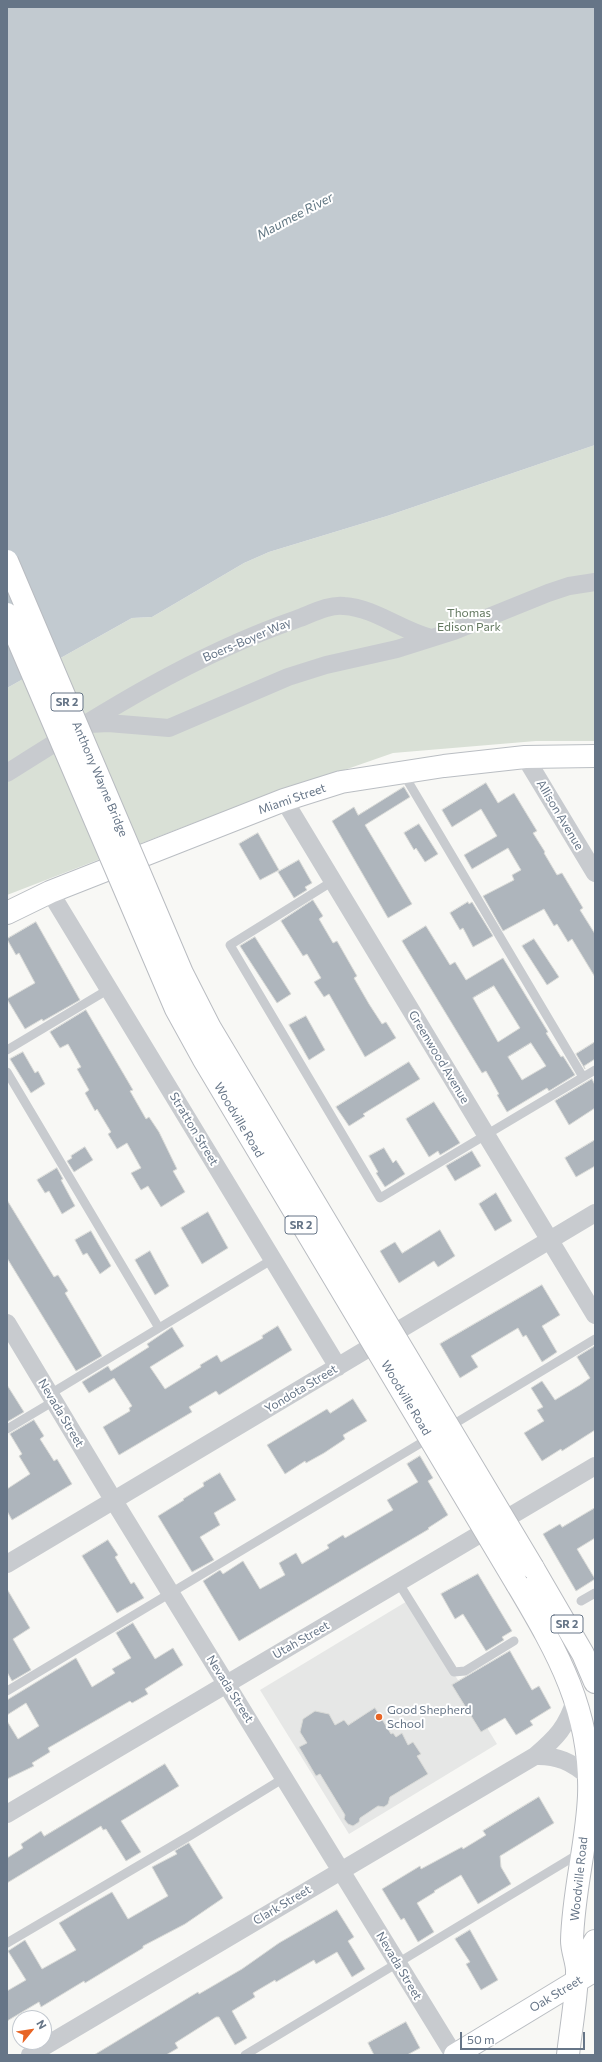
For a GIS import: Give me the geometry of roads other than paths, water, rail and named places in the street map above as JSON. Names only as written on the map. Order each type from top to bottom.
[{"type":"main road","name":"Anthony Wayne Bridge","points":[[7,561],[126,842]]},
{"type":"main road","name":"Anthony Wayne Bridge","points":[[7,614],[108,853]]},
{"type":"main road","name":"Miami Street","points":[[7,913],[50,892],[284,800],[342,782],[403,772],[525,757],[595,756]]},
{"type":"main road","name":"Woodville Road","points":[[126,842],[182,973],[210,1028],[565,1621],[593,1673]]},
{"type":"main road","name":"Woodville Road","points":[[108,853],[162,981],[194,1042],[550,1639],[564,1668],[583,1729],[589,1777],[589,1798],[572,1942],[583,1974]]},
{"type":"main road","name":"Woodville Road","points":[[568,2055],[583,1974],[595,1941]]},
{"type":"main road","name":"Oak Street","points":[[454,2055],[583,1974]]},
{"type":"street","name":"Boers-Boyer Way","points":[[74,730],[90,724],[108,723],[169,728],[288,677],[326,665],[397,649],[548,593],[570,586],[595,582]]},
{"type":"street","name":"Boers-Boyer Way","points":[[7,773],[74,730],[167,676],[246,639],[323,610],[342,605],[360,608],[374,613],[414,634],[430,638]]},
{"type":"street","name":"Allison Avenue","points":[[525,757],[595,873]]},
{"type":"street","name":"Greenwood Avenue","points":[[284,800],[595,1315]]},
{"type":"street","name":"Stratton Street","points":[[50,892],[338,1367]]},
{"type":"street","name":"Yondota Street","points":[[7,1564],[595,1213]]},
{"type":"street","name":"Nevada Street","points":[[7,1323],[114,1501],[454,2055]]},
{"type":"street","name":"Utah Street","points":[[7,1814],[595,1466]]},
{"type":"street","name":"Clark Street","points":[[30,2055],[535,1756],[560,1733],[567,1723],[575,1700]]},
{"type":"street","points":[[535,1756],[550,1756],[566,1760],[578,1767],[589,1777]]},
{"type":"lane","points":[[403,772],[583,1077]]},
{"type":"lane","points":[[333,881],[230,945],[380,1198],[595,1070]]},
{"type":"lane","points":[[7,1050],[109,989]]},
{"type":"lane","points":[[7,1072],[159,1328]]},
{"type":"lane","points":[[7,1429],[159,1328],[273,1259]]},
{"type":"lane","points":[[7,1691],[595,1339]]},
{"type":"lane","points":[[398,1582],[454,1672],[465,1671],[514,1641]]},
{"type":"lane","points":[[581,1601],[595,1593]]},
{"type":"lane","points":[[7,1943],[190,1836],[284,1778]]},
{"type":"lane","points":[[245,2055],[582,1853]]},
{"type":"water","name":"Maumee River","points":[[7,7],[595,7],[595,445],[387,516],[269,552],[244,563],[152,617],[132,618],[7,688]]},
{"type":"place","name":"Good Shepherd School","points":[[379,1717]]},
{"type":"park label","name":"Thomas Edison Park","points":[[469,620]]}]
